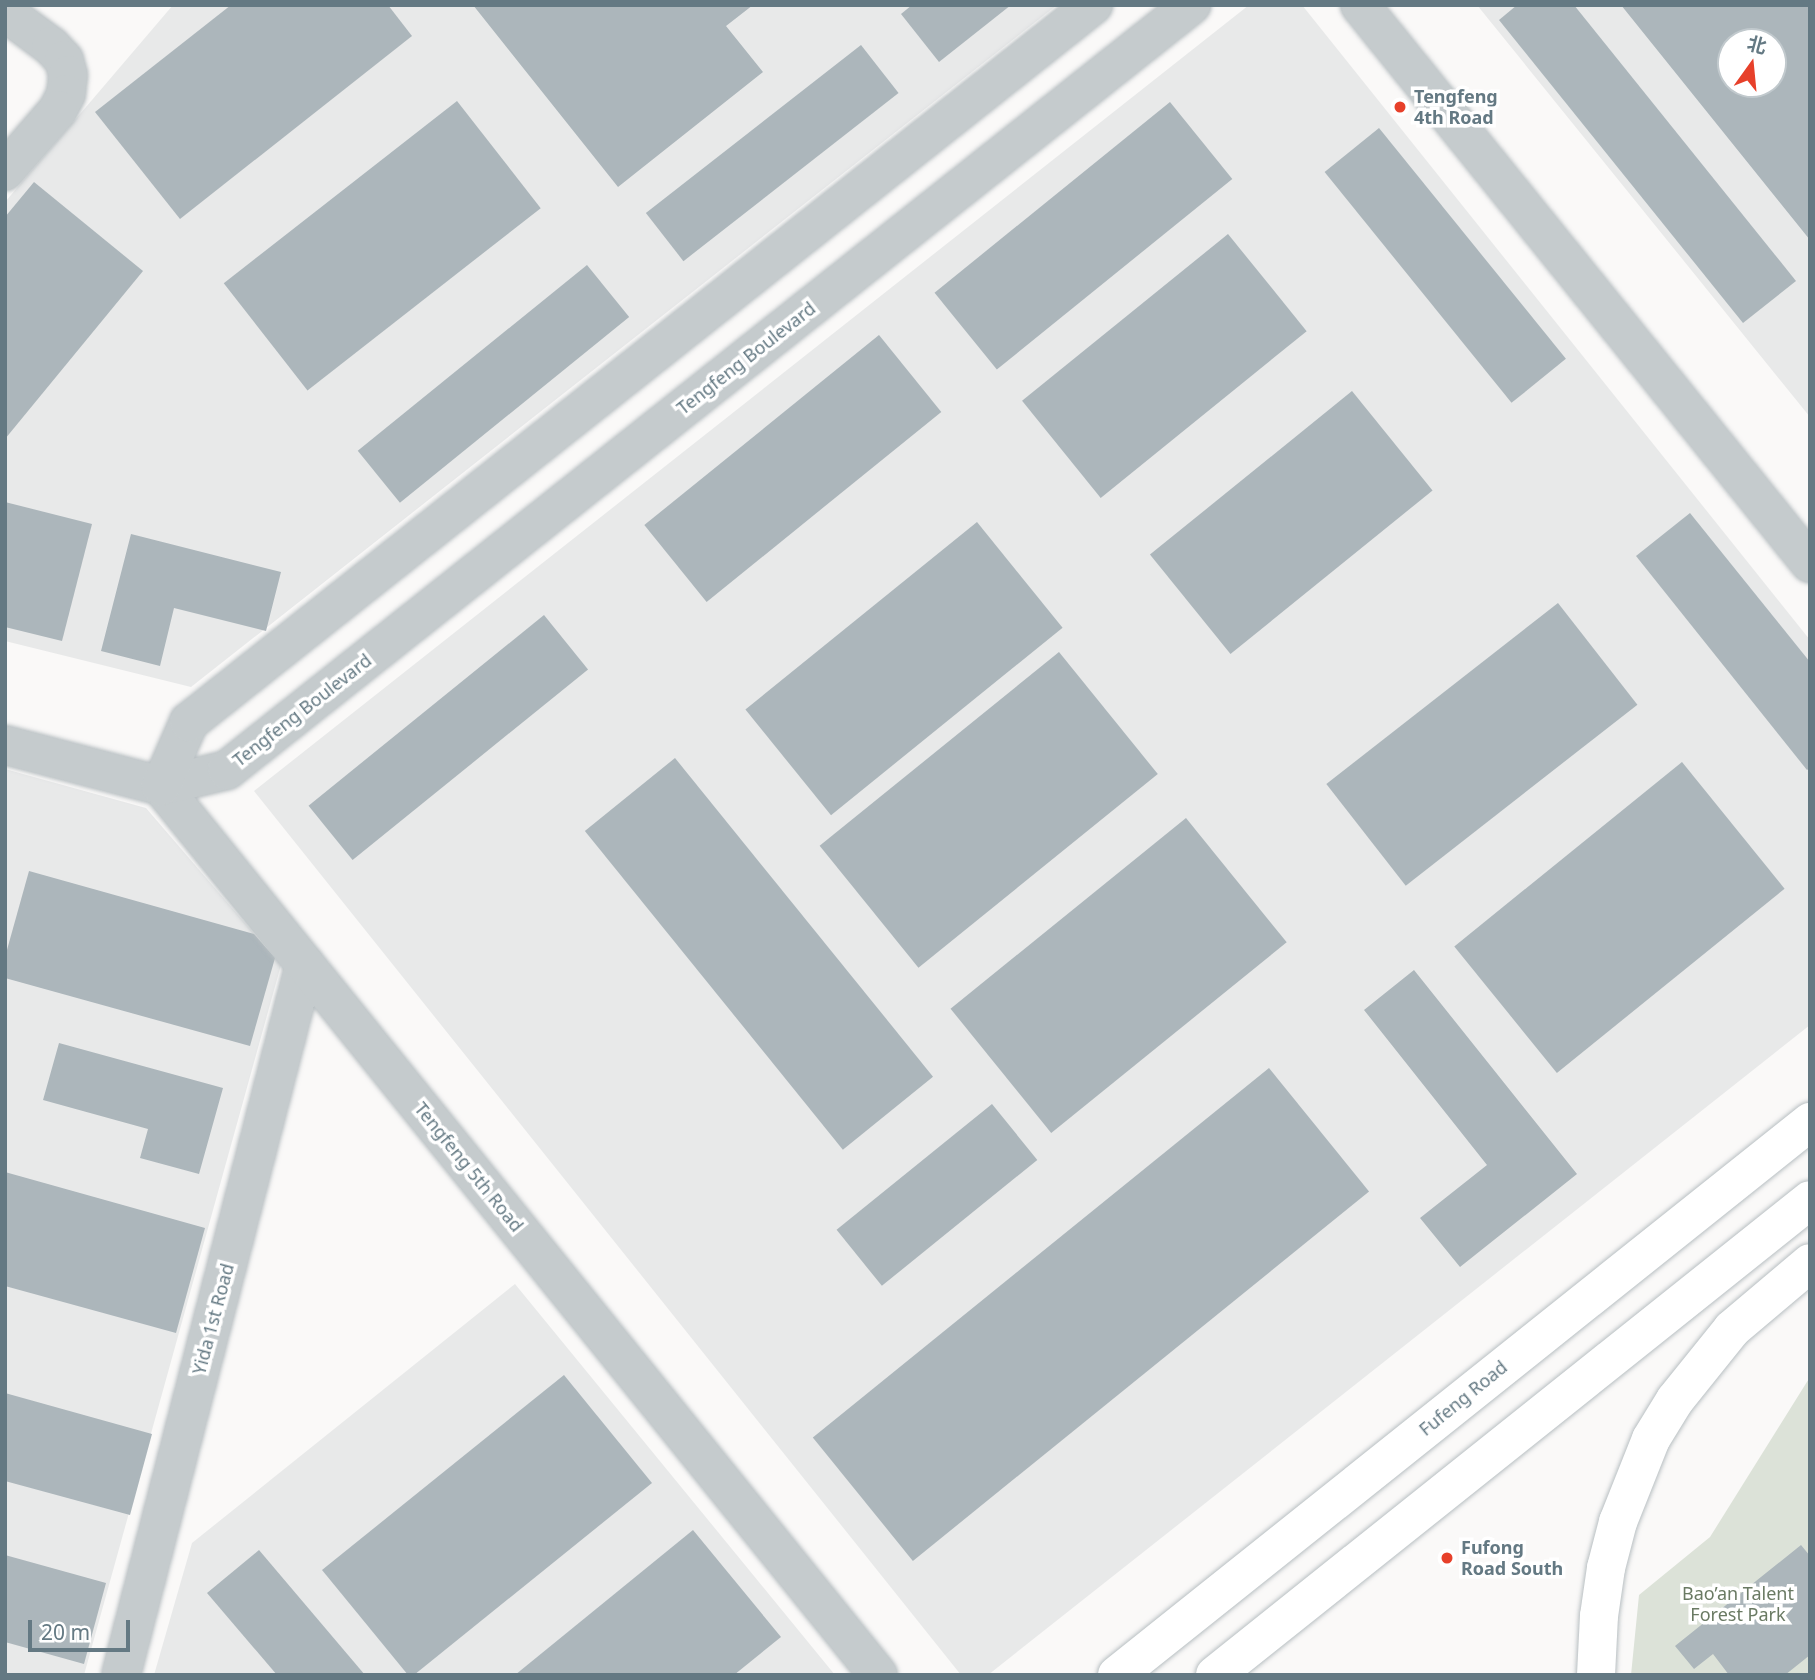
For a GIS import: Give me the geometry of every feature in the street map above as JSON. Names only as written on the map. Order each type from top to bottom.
[{"type":"main road","name":"Fufeng Road","points":[[1117,1675],[1810,1122]]},
{"type":"main road","points":[[1215,1675],[1810,1200]]},
{"type":"main road","points":[[1596,1675],[1599,1616],[1606,1568],[1629,1490],[1651,1439],[1681,1391],[1732,1329],[1810,1263]]},
{"type":"street","points":[[5,744],[161,786],[189,722],[1093,5]]},
{"type":"street","name":"Tengfeng Boulevard","points":[[161,786],[227,770],[1191,5]]},
{"type":"street","points":[[1360,5],[1810,563]]},
{"type":"street","points":[[5,12],[51,46],[64,60],[68,75],[66,94],[58,110],[5,171]]},
{"type":"street","name":"Tengfeng 5th Road","points":[[161,786],[878,1675]]},
{"type":"street","name":"Yida 1st Road","points":[[121,1675],[305,964]]},
{"type":"shaded area","points":[[173,5],[1057,5],[191,687],[5,641],[5,202]]},
{"type":"shaded area","points":[[1249,5],[1302,5],[1810,640],[1810,1025],[988,1675],[961,1675],[254,791]]},
{"type":"shaded area","points":[[1477,5],[1810,5],[1810,417]]},
{"type":"shaded area","points":[[5,769],[146,808],[281,965],[84,1675],[5,1675]]},
{"type":"shaded area","points":[[515,1284],[835,1675],[154,1675],[192,1543]]},
{"type":"green space","name":"Bao’an Talent Forest Park","points":[[1810,1377],[1810,1675],[1631,1675],[1639,1595],[1710,1537]]},
{"type":"building","points":[[231,5],[388,5],[412,36],[180,219],[95,112]]},
{"type":"building","points":[[473,5],[753,5],[726,26],[763,72],[618,187]]},
{"type":"building","points":[[912,5],[1011,5],[939,62],[901,14]]},
{"type":"building","points":[[1517,5],[1574,5],[1796,281],[1743,323],[1499,20]]},
{"type":"building","points":[[1621,5],[1810,5],[1810,240]]},
{"type":"building","points":[[861,45],[899,93],[683,261],[646,213]]},
{"type":"building","points":[[457,101],[541,208],[307,390],[224,283]]},
{"type":"building","points":[[1170,102],[1232,179],[997,370],[935,293]]},
{"type":"building","points":[[1379,128],[1566,359],[1512,403],[1325,172]]},
{"type":"building","points":[[34,182],[143,271],[5,439],[5,217]]},
{"type":"building","points":[[1228,234],[1307,331],[1101,498],[1022,401]]},
{"type":"building","points":[[587,265],[629,317],[400,503],[358,451]]},
{"type":"building","points":[[879,335],[941,412],[707,602],[644,525]]},
{"type":"building","points":[[1352,391],[1433,490],[1230,654],[1150,555]]},
{"type":"building","points":[[5,502],[92,524],[62,641],[5,627]]},
{"type":"building","points":[[1690,513],[1810,662],[1810,768],[1807,770],[1636,556]]},
{"type":"building","points":[[977,522],[1063,628],[831,815],[745,710]]},
{"type":"building","points":[[131,534],[281,572],[266,631],[174,608],[160,666],[101,651]]},
{"type":"building","points":[[1558,603],[1637,705],[1406,886],[1326,784]]},
{"type":"building","points":[[544,615],[588,669],[353,860],[309,806]]},
{"type":"building","points":[[1059,652],[1158,774],[918,968],[820,846]]},
{"type":"building","points":[[675,758],[933,1077],[843,1150],[585,831]]},
{"type":"building","points":[[1682,762],[1785,889],[1557,1073],[1454,946]]},
{"type":"building","points":[[1186,818],[1287,942],[1051,1133],[951,1009]]},
{"type":"building","points":[[29,871],[254,934],[275,958],[250,1046],[5,978],[5,957]]},
{"type":"building","points":[[1414,970],[1577,1174],[1460,1267],[1420,1218],[1487,1165],[1364,1010]]},
{"type":"building","points":[[59,1043],[223,1088],[199,1174],[140,1158],[148,1129],[43,1100]]},
{"type":"building","points":[[1269,1068],[1369,1192],[913,1561],[813,1437]]},
{"type":"building","points":[[992,1104],[1037,1160],[882,1286],[837,1230]]},
{"type":"building","points":[[5,1172],[205,1228],[176,1333],[5,1286]]},
{"type":"building","points":[[564,1375],[652,1483],[414,1675],[408,1675],[322,1570]]},
{"type":"building","points":[[5,1393],[152,1434],[130,1515],[5,1481]]},
{"type":"building","points":[[693,1530],[781,1637],[734,1675],[515,1675]]},
{"type":"building","points":[[1801,1545],[1810,1556],[1810,1655],[1785,1675],[1729,1675],[1713,1654],[1694,1669],[1675,1646]]},
{"type":"building","points":[[259,1550],[365,1675],[277,1675],[207,1593]]},
{"type":"building","points":[[5,1555],[106,1583],[84,1664],[5,1642]]},
{"type":"place","name":"Tengfeng 4th Road","points":[[1400,107]]},
{"type":"place","name":"Fufong Road South","points":[[1447,1558]]}]
